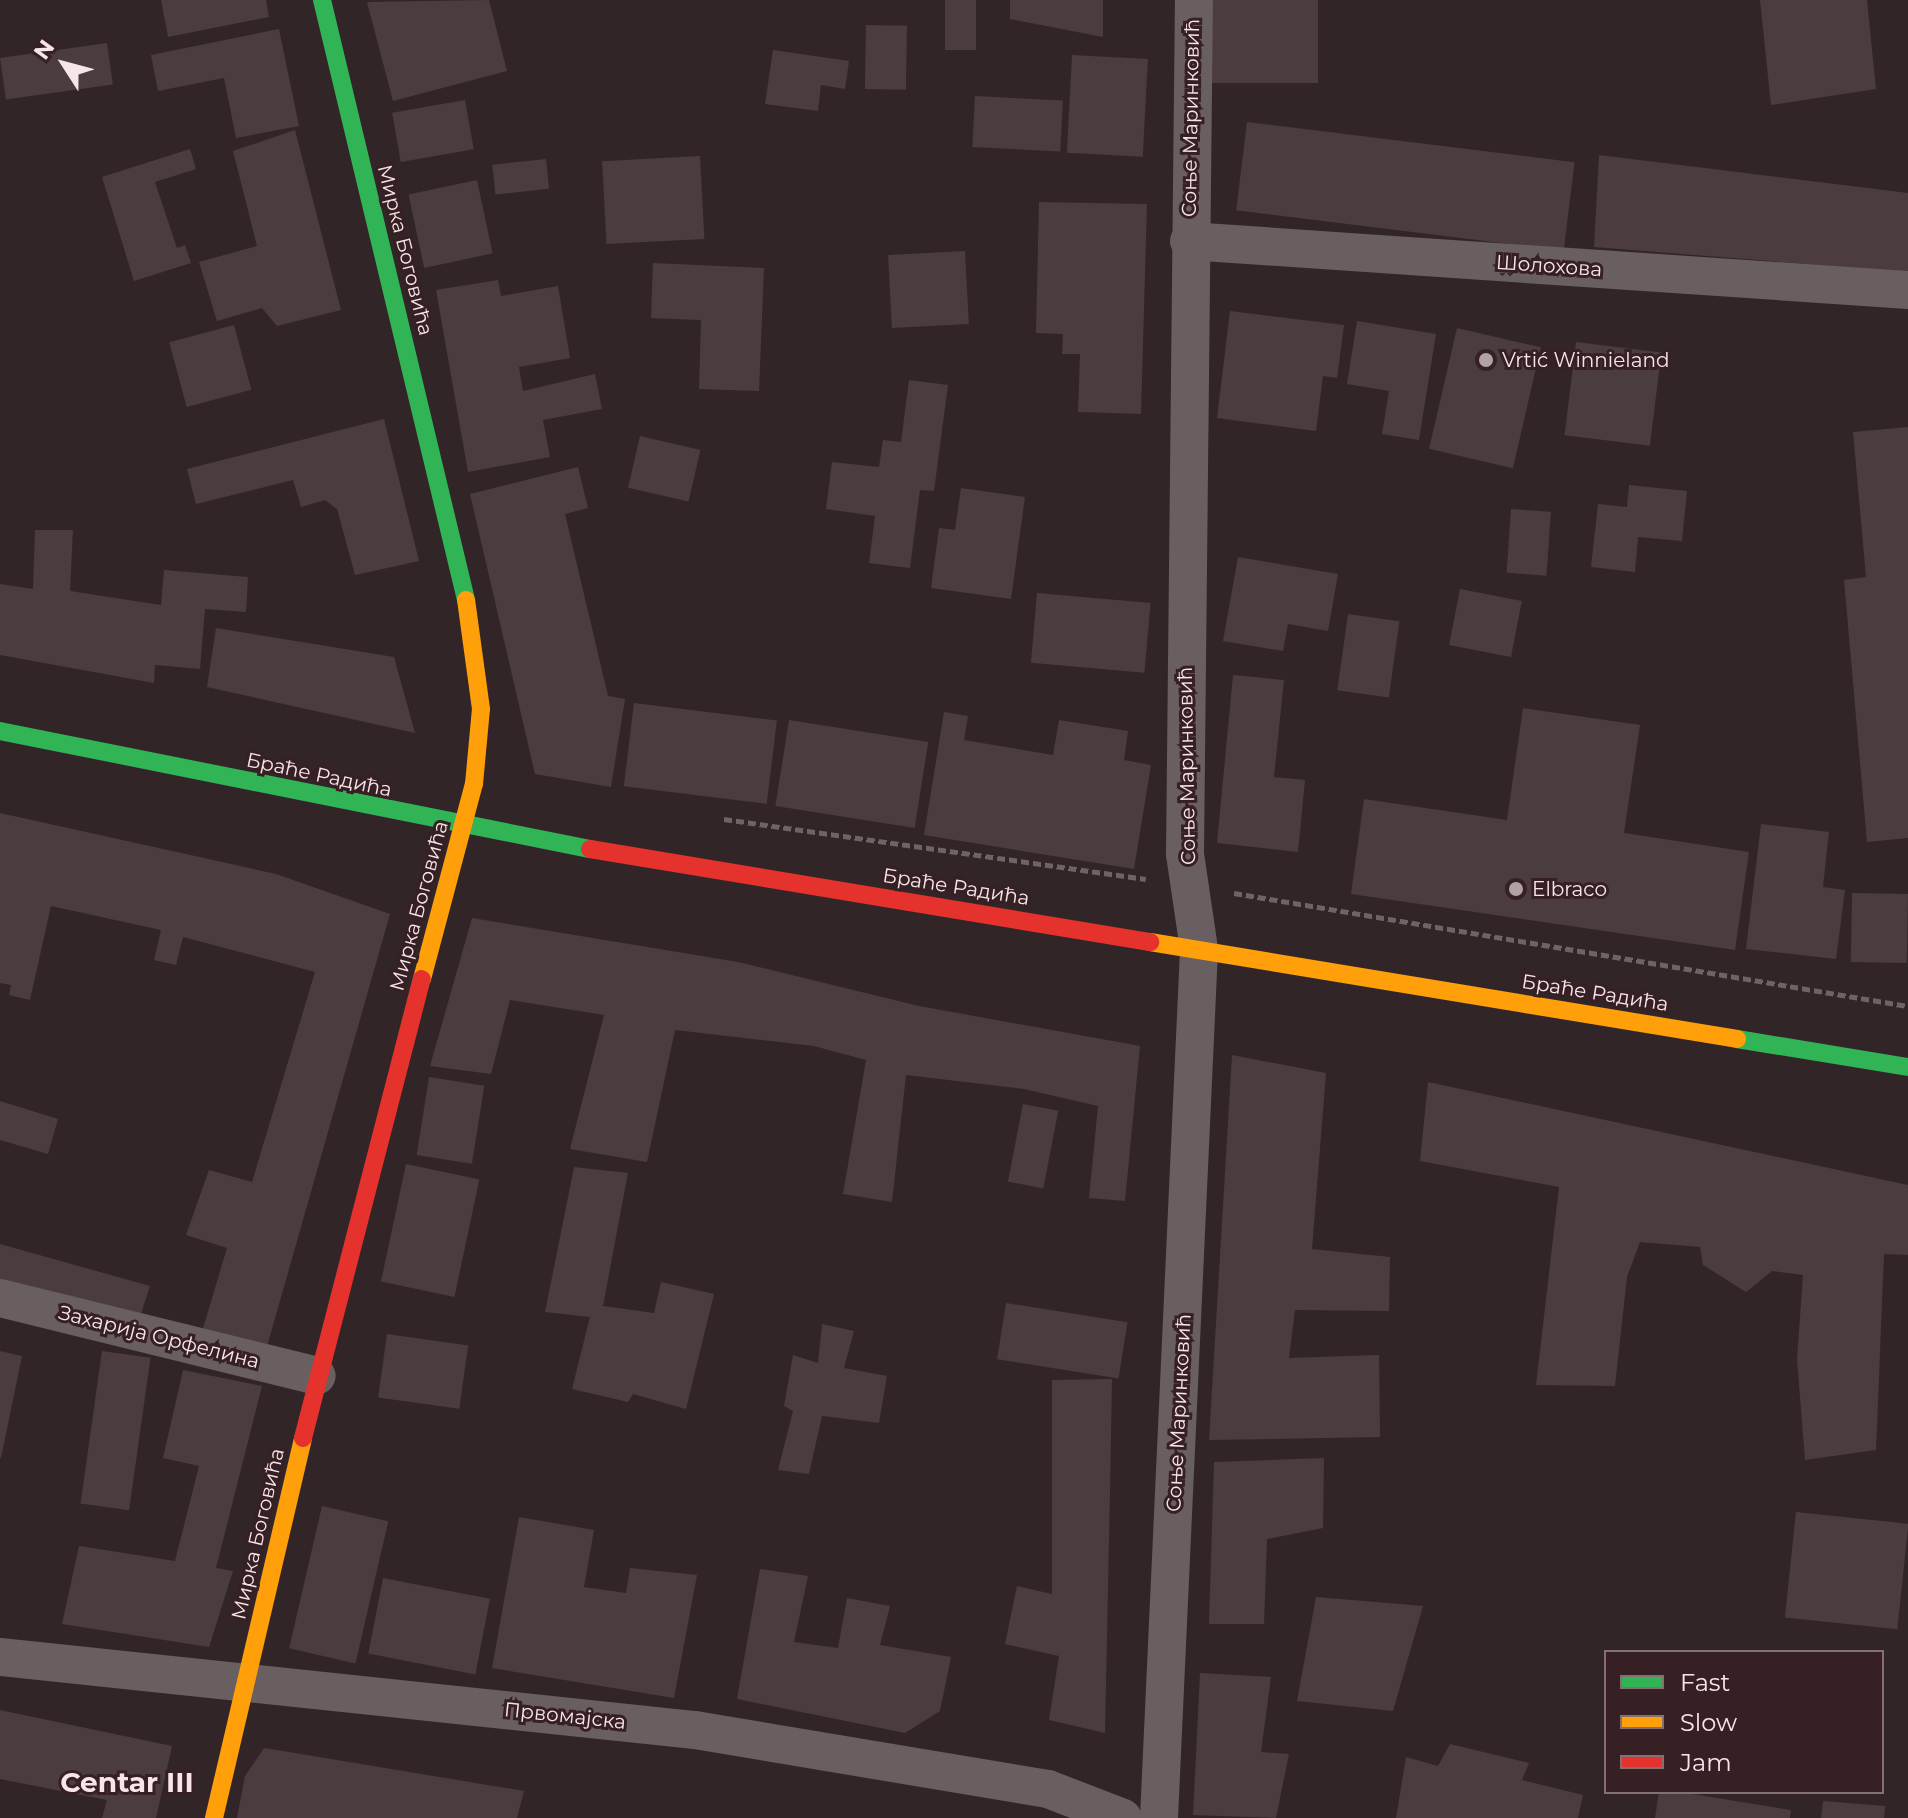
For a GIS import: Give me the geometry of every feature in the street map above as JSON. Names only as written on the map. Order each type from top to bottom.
[{"type":"street","name":"Мирка Боговића","points":[[214,1818],[317,1376],[463,828],[481,709],[475,637],[322,0]]},
{"type":"street","name":"Соње Маринковић","points":[[1159,1818],[1199,949],[1185,854],[1189,241],[1194,0]]},
{"type":"street","name":"Шолохова","points":[[1189,241],[1908,290]]},
{"type":"street","name":"Браће Радића","points":[[0,731],[463,828],[1908,1067]]},
{"type":"street","name":"Захарија Орфелина","points":[[0,1298],[317,1376]]},
{"type":"street","name":"Првомајска","points":[[0,1657],[695,1730],[1048,1789],[1123,1818]]},
{"type":"path","points":[[707,817],[1190,886],[1908,1006]]},
{"type":"building","points":[[161,0],[266,0],[269,17],[168,37]]},
{"type":"building","points":[[489,0],[507,71],[393,101],[367,2]]},
{"type":"building","points":[[945,0],[976,0],[976,50],[945,50]]},
{"type":"building","points":[[1010,0],[1103,0],[1103,37],[1010,19]]},
{"type":"building","points":[[1206,0],[1318,0],[1318,83],[1206,83]]},
{"type":"building","points":[[1760,0],[1867,0],[1876,89],[1771,105]]},
{"type":"building","points":[[866,25],[907,26],[906,90],[865,89]]},
{"type":"building","points":[[279,29],[299,126],[236,138],[224,78],[158,91],[151,55]]},
{"type":"building","points":[[107,43],[113,85],[6,100],[0,58]]},
{"type":"building","points":[[773,50],[849,61],[845,89],[821,85],[818,111],[765,104]]},
{"type":"building","points":[[1072,55],[1148,59],[1143,157],[1067,153]]},
{"type":"building","points":[[975,96],[1063,101],[1060,152],[972,147]]},
{"type":"building","points":[[465,100],[474,149],[401,162],[392,113]]},
{"type":"building","points":[[1247,122],[1575,162],[1564,251],[1236,210]]},
{"type":"building","points":[[295,130],[341,310],[277,326],[262,308],[217,321],[199,262],[257,246],[233,151]]},
{"type":"building","points":[[190,149],[196,169],[155,182],[177,248],[185,245],[191,263],[134,281],[102,177]]},
{"type":"building","points":[[1599,155],[1908,193],[1908,272],[1594,247]]},
{"type":"building","points":[[700,156],[704,239],[606,244],[602,161]]},
{"type":"building","points":[[546,159],[549,189],[495,194],[492,165]]},
{"type":"building","points":[[477,180],[493,253],[424,268],[409,195]]},
{"type":"building","points":[[1039,202],[1147,204],[1141,414],[1078,412],[1080,354],[1062,354],[1063,334],[1036,333]]},
{"type":"building","points":[[965,251],[969,324],[892,328],[888,255]]},
{"type":"building","points":[[653,263],[764,268],[759,391],[699,389],[701,320],[651,318]]},
{"type":"building","points":[[498,280],[501,296],[558,286],[570,358],[519,367],[523,391],[595,374],[602,409],[543,420],[550,457],[468,472],[436,290]]},
{"type":"building","points":[[1230,311],[1344,325],[1337,378],[1323,376],[1316,431],[1217,418]]},
{"type":"building","points":[[1357,321],[1436,334],[1419,440],[1382,434],[1389,391],[1347,384]]},
{"type":"building","points":[[234,325],[251,390],[187,407],[169,342]]},
{"type":"building","points":[[1457,328],[1541,347],[1513,468],[1429,449]]},
{"type":"building","points":[[1576,342],[1661,352],[1650,446],[1565,435]]},
{"type":"building","points":[[909,380],[948,385],[934,491],[920,490],[910,568],[869,563],[875,516],[826,509],[832,462],[879,467],[883,440],[901,442]]},
{"type":"building","points":[[384,419],[419,561],[355,575],[337,509],[325,500],[301,507],[293,480],[196,504],[187,469]]},
{"type":"building","points":[[1908,427],[1908,838],[1867,842],[1844,580],[1866,577],[1853,432]]},
{"type":"building","points":[[640,436],[700,450],[688,502],[628,488]]},
{"type":"building","points":[[578,467],[588,508],[565,514],[608,696],[625,699],[611,787],[535,774],[470,494]]},
{"type":"building","points":[[1629,485],[1687,491],[1682,541],[1638,537],[1635,572],[1591,567],[1598,504],[1627,507]]},
{"type":"building","points":[[961,488],[1025,497],[1011,599],[931,588],[939,528],[955,530]]},
{"type":"building","points":[[1511,509],[1551,512],[1546,576],[1507,573]]},
{"type":"building","points":[[35,530],[73,530],[70,591],[161,605],[164,570],[248,577],[246,612],[205,609],[200,669],[155,665],[154,683],[0,655],[0,584],[33,589]]},
{"type":"building","points":[[1238,557],[1338,574],[1328,631],[1288,624],[1283,651],[1223,641]]},
{"type":"building","points":[[1460,589],[1522,601],[1511,657],[1449,645]]},
{"type":"building","points":[[1037,593],[1151,603],[1144,673],[1031,663]]},
{"type":"building","points":[[1348,614],[1399,621],[1389,697],[1337,690]]},
{"type":"building","points":[[216,628],[394,657],[415,733],[207,687]]},
{"type":"building","points":[[1233,675],[1284,680],[1274,777],[1305,780],[1298,852],[1217,843]]},
{"type":"building","points":[[634,703],[777,721],[767,804],[624,786]]},
{"type":"building","points":[[1523,708],[1640,725],[1624,833],[1749,852],[1735,950],[1351,894],[1364,799],[1507,820]]},
{"type":"building","points":[[944,712],[968,716],[964,740],[1053,755],[1059,720],[1128,731],[1124,760],[1151,765],[1134,869],[924,835]]},
{"type":"building","points":[[789,720],[928,742],[915,828],[775,806]]},
{"type":"building","points":[[0,813],[276,874],[390,914],[266,1350],[201,1335],[227,1248],[186,1235],[209,1170],[252,1182],[315,972],[183,937],[176,965],[154,960],[161,930],[51,906],[30,1000],[9,995],[11,985],[0,983]]},
{"type":"building","points":[[1761,824],[1829,832],[1823,887],[1845,890],[1836,959],[1746,949]]},
{"type":"building","points":[[1852,893],[1908,894],[1907,963],[1851,962]]},
{"type":"building","points":[[472,918],[738,962],[919,1006],[1140,1046],[1125,1201],[1089,1198],[1098,1106],[1024,1089],[906,1075],[892,1202],[843,1194],[866,1060],[814,1046],[675,1030],[647,1162],[570,1149],[604,1015],[510,1000],[491,1074],[430,1066]]},
{"type":"building","points":[[1232,1055],[1326,1073],[1312,1249],[1390,1257],[1389,1311],[1295,1310],[1289,1358],[1379,1355],[1380,1437],[1209,1440]]},
{"type":"building","points":[[429,1077],[484,1086],[472,1164],[417,1155]]},
{"type":"building","points":[[1428,1082],[1908,1185],[1908,1255],[1884,1254],[1876,1450],[1805,1460],[1797,1359],[1803,1275],[1772,1271],[1746,1292],[1703,1265],[1700,1247],[1640,1242],[1627,1277],[1615,1386],[1536,1385],[1559,1187],[1420,1161]]},
{"type":"building","points":[[0,1101],[58,1119],[48,1154],[0,1140]]},
{"type":"building","points":[[1023,1104],[1058,1111],[1043,1188],[1008,1182]]},
{"type":"building","points":[[406,1164],[479,1180],[454,1297],[381,1281]]},
{"type":"building","points":[[574,1167],[628,1173],[603,1306],[654,1313],[661,1282],[714,1294],[686,1409],[633,1394],[628,1402],[572,1389],[590,1317],[545,1312]]},
{"type":"building","points":[[0,1244],[150,1286],[138,1323],[0,1287]]},
{"type":"building","points":[[1006,1303],[1127,1322],[1119,1379],[997,1359]]},
{"type":"building","points":[[822,1324],[854,1331],[844,1368],[887,1376],[879,1423],[822,1416],[809,1474],[778,1470],[793,1411],[784,1406],[793,1355],[818,1363]]},
{"type":"building","points":[[387,1334],[468,1345],[459,1409],[378,1397]]},
{"type":"building","points":[[0,1351],[22,1356],[1,1458],[0,1458]]},
{"type":"building","points":[[102,1351],[151,1358],[129,1510],[81,1504]]},
{"type":"building","points":[[183,1370],[262,1386],[216,1568],[233,1571],[209,1647],[62,1624],[79,1546],[175,1561],[199,1466],[163,1458]]},
{"type":"building","points":[[1112,1379],[1105,1733],[1049,1720],[1059,1656],[1005,1644],[1017,1586],[1052,1594],[1052,1380]]},
{"type":"building","points":[[1324,1458],[1323,1528],[1267,1539],[1264,1624],[1209,1624],[1214,1462]]},
{"type":"building","points":[[322,1506],[388,1521],[355,1664],[289,1648]]},
{"type":"building","points":[[1796,1512],[1908,1524],[1897,1629],[1785,1617]]},
{"type":"building","points":[[519,1517],[594,1530],[584,1587],[626,1593],[630,1568],[697,1575],[674,1698],[492,1668]]},
{"type":"building","points":[[760,1569],[808,1576],[794,1642],[838,1648],[847,1598],[890,1606],[880,1645],[951,1657],[940,1711],[905,1733],[737,1699]]},
{"type":"building","points":[[383,1578],[490,1599],[475,1674],[368,1654]]},
{"type":"building","points":[[1316,1597],[1423,1606],[1393,1711],[1297,1701]]},
{"type":"building","points":[[1200,1673],[1271,1677],[1261,1752],[1289,1754],[1276,1818],[1193,1815]]},
{"type":"building","points":[[0,1710],[172,1746],[156,1818],[102,1818],[107,1800],[0,1779]]},
{"type":"building","points":[[1450,1744],[1529,1763],[1522,1780],[1583,1795],[1578,1818],[1396,1818],[1406,1757],[1438,1766]]},
{"type":"building","points":[[264,1748],[524,1791],[517,1818],[237,1818],[245,1776]]},
{"type":"building","points":[[1659,1794],[1692,1794],[1791,1810],[1790,1818],[1655,1818]]},
{"type":"building","points":[[1823,1801],[1885,1806],[1884,1818],[1821,1818]]},
{"type":"traffic: fast","points":[[322,0],[466,600]]},
{"type":"traffic: fast","points":[[0,731],[590,849]]},
{"type":"traffic: fast","points":[[1737,1039],[1908,1067]]},
{"type":"traffic: slow","points":[[422,979],[474,784],[481,709],[466,600]]},
{"type":"traffic: slow","points":[[1150,942],[1737,1039]]},
{"type":"traffic: slow","points":[[214,1818],[303,1438]]},
{"type":"traffic: jam","points":[[590,849],[1150,942]]},
{"type":"traffic: jam","points":[[303,1438],[422,979]]},
{"type":"place","name":"Vrtić Winnieland","points":[[1486,360]]},
{"type":"place","name":"Elbraco","points":[[1516,889]]},
{"type":"district","name":"Centar III","points":[[127,1782]]}]
